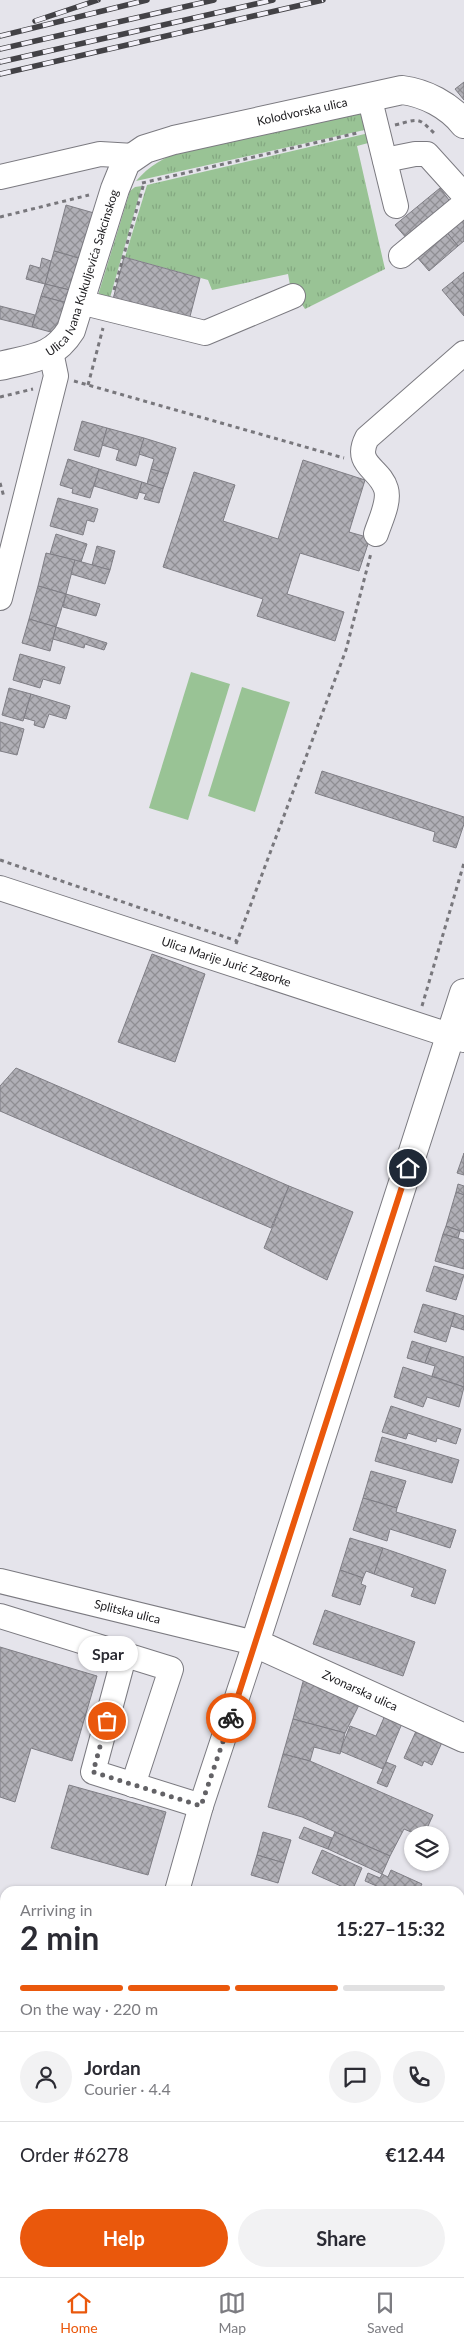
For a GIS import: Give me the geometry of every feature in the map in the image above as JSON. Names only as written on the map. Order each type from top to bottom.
[{"type":"main road","name":"Kolodvorska ulica","points":[[134,156],[145,149],[174,140],[402,90],[416,92],[446,108],[464,124]]},
{"type":"main road","name":"Ulica Ivana Kukuljevića Sakcinskog","points":[[52,352],[62,344],[71,330],[115,189],[126,162],[134,156]]},
{"type":"main road","points":[[0,366],[52,352]]},
{"type":"main road","points":[[256,1644],[458,1037],[464,993]]},
{"type":"main road","name":"Zvonarska ulica","points":[[256,1644],[464,1738]]},
{"type":"street","points":[[369,96],[396,206]]},
{"type":"street","points":[[0,177],[100,154],[134,156]]},
{"type":"street","points":[[385,160],[415,154],[427,154],[464,195]]},
{"type":"street","points":[[401,256],[464,204]]},
{"type":"street","points":[[80,302],[205,333],[293,296]]},
{"type":"street","name":"Ulica Ivana Kukuljevića Sakcinskog","points":[[0,598],[56,376],[52,352]]},
{"type":"street","points":[[376,534],[387,497],[386,487],[364,459],[362,448],[367,438],[464,352]]},
{"type":"street","name":"Ulica Marije Jurić Zagorke","points":[[0,888],[458,1037]]},
{"type":"street","name":"Splitska ulica","points":[[0,1581],[256,1644]]},
{"type":"street","points":[[0,1616],[125,1653],[171,1669],[133,1785]]},
{"type":"street","points":[[178,1886],[201,1806],[256,1644]]},
{"type":"street","points":[[125,1653],[93,1772],[201,1806]]},
{"type":"path","points":[[0,217],[418,120],[422,121],[440,140]]},
{"type":"path","points":[[88,385],[144,183]]},
{"type":"path","points":[[0,397],[54,383],[75,381],[369,466]]},
{"type":"path","points":[[231,964],[237,941],[346,650],[376,534]]},
{"type":"path","points":[[0,860],[237,941]]},
{"type":"path","points":[[417,1023],[464,863]]},
{"type":"green space","points":[[362,111],[369,129],[136,181],[157,163],[183,151]]},
{"type":"green space","points":[[369,133],[372,142],[357,146],[385,269],[305,309],[290,285],[288,274],[212,290],[208,280],[125,257],[147,185]]},
{"type":"green space","points":[[142,186],[109,301],[99,296],[99,292],[130,191],[135,187]]},
{"type":"green space","points":[[191,672],[230,684],[188,820],[149,808]]},
{"type":"green space","points":[[242,687],[290,702],[255,812],[208,796]]},
{"type":"building","points":[[464,82],[464,100],[455,89]]},
{"type":"building","points":[[440,188],[452,204],[408,240],[395,225]]},
{"type":"building","points":[[66,205],[94,213],[82,259],[54,251]]},
{"type":"building","points":[[464,214],[464,241],[458,246],[445,230]]},
{"type":"building","points":[[445,230],[458,246],[429,271],[416,256]]},
{"type":"building","points":[[54,251],[82,259],[74,291],[45,284]]},
{"type":"building","points":[[124,257],[200,278],[188,324],[112,303]]},
{"type":"building","points":[[42,258],[51,261],[45,284],[26,279],[30,265],[40,268]]},
{"type":"building","points":[[464,272],[464,296],[452,282]]},
{"type":"building","points":[[452,282],[464,296],[464,316],[442,290]]},
{"type":"building","points":[[45,284],[74,291],[71,304],[41,296]]},
{"type":"building","points":[[41,296],[71,304],[62,335],[32,327]]},
{"type":"building","points":[[0,306],[35,315],[32,327],[0,319]]},
{"type":"building","points":[[82,421],[107,428],[99,457],[74,450]]},
{"type":"building","points":[[107,428],[144,438],[136,466],[116,460],[119,450],[102,445]]},
{"type":"building","points":[[144,438],[176,448],[168,474],[151,469],[154,459],[139,454]]},
{"type":"building","points":[[68,459],[99,469],[90,498],[72,493],[73,489],[60,485]]},
{"type":"building","points":[[303,460],[365,480],[349,532],[370,538],[359,571],[300,553],[287,594],[344,612],[335,641],[257,616],[263,599],[163,567],[194,472],[235,485],[223,521],[278,539]]},
{"type":"building","points":[[99,469],[142,482],[137,499],[94,486]]},
{"type":"building","points":[[151,469],[168,474],[163,489],[147,484]]},
{"type":"building","points":[[142,482],[163,489],[159,503],[144,499],[146,494],[139,492]]},
{"type":"building","points":[[58,498],[98,509],[94,522],[87,520],[83,535],[50,526]]},
{"type":"building","points":[[56,534],[87,544],[81,562],[50,554]]},
{"type":"building","points":[[97,546],[115,551],[110,570],[92,565]]},
{"type":"building","points":[[46,553],[75,560],[66,594],[38,586]]},
{"type":"building","points":[[75,560],[110,570],[105,584],[71,574]]},
{"type":"building","points":[[38,586],[66,594],[56,627],[29,619]]},
{"type":"building","points":[[66,594],[100,604],[96,616],[63,607]]},
{"type":"building","points":[[29,619],[56,627],[50,651],[22,643]]},
{"type":"building","points":[[56,627],[107,643],[104,650],[85,644],[84,648],[53,639]]},
{"type":"building","points":[[20,654],[65,667],[60,684],[43,679],[40,688],[13,680]]},
{"type":"building","points":[[9,688],[31,694],[23,721],[2,715]]},
{"type":"building","points":[[31,694],[70,706],[66,719],[49,714],[44,728],[34,725],[35,721],[24,718]]},
{"type":"building","points":[[0,722],[24,729],[17,755],[0,751]]},
{"type":"building","points":[[322,771],[464,817],[464,824],[456,848],[433,841],[435,832],[315,793]]},
{"type":"building","points":[[152,954],[205,974],[175,1062],[118,1042]]},
{"type":"building","points":[[16,1068],[289,1186],[271,1228],[0,1111],[0,1086]]},
{"type":"building","points":[[464,1153],[464,1175],[457,1173]]},
{"type":"building","points":[[458,1184],[464,1186],[464,1195],[456,1192]]},
{"type":"building","points":[[289,1186],[353,1212],[327,1280],[264,1248]]},
{"type":"building","points":[[456,1192],[464,1195],[464,1232],[446,1226]]},
{"type":"building","points":[[446,1226],[460,1231],[458,1238],[443,1234]]},
{"type":"building","points":[[443,1234],[464,1240],[464,1269],[435,1261]]},
{"type":"building","points":[[434,1266],[464,1275],[456,1300],[426,1291]]},
{"type":"building","points":[[423,1304],[455,1313],[446,1342],[414,1332]]},
{"type":"building","points":[[455,1313],[464,1316],[464,1330],[451,1326]]},
{"type":"building","points":[[412,1341],[431,1347],[425,1363],[407,1358]]},
{"type":"building","points":[[431,1347],[464,1357],[464,1387],[432,1376],[435,1366],[425,1363]]},
{"type":"building","points":[[403,1367],[464,1387],[459,1407],[427,1397],[423,1407],[394,1397]]},
{"type":"building","points":[[391,1406],[461,1429],[456,1444],[437,1438],[436,1442],[408,1433],[406,1439],[382,1432]]},
{"type":"building","points":[[382,1437],[459,1460],[452,1483],[375,1461]]},
{"type":"building","points":[[371,1471],[406,1481],[397,1508],[363,1498]]},
{"type":"building","points":[[363,1498],[397,1508],[396,1512],[456,1530],[450,1548],[390,1529],[387,1541],[353,1530]]},
{"type":"building","points":[[350,1538],[383,1548],[374,1574],[366,1571],[363,1578],[340,1570]]},
{"type":"building","points":[[383,1548],[446,1570],[435,1604],[411,1596],[414,1588],[374,1574]]},
{"type":"building","points":[[340,1570],[363,1578],[361,1584],[366,1586],[360,1605],[332,1596]]},
{"type":"building","points":[[325,1610],[415,1642],[403,1676],[313,1644]]},
{"type":"building","points":[[0,1647],[97,1676],[72,1761],[31,1748],[15,1802],[0,1797]]},
{"type":"building","points":[[304,1678],[361,1701],[345,1733],[293,1719]]},
{"type":"building","points":[[386,1713],[403,1721],[383,1769],[340,1751],[350,1726],[376,1736]]},
{"type":"building","points":[[293,1719],[345,1733],[340,1754],[314,1747],[310,1761],[283,1754]]},
{"type":"building","points":[[417,1729],[443,1740],[432,1765],[424,1761],[422,1766],[404,1758]]},
{"type":"building","points":[[283,1754],[310,1761],[433,1815],[428,1826],[404,1826],[390,1856],[302,1817],[268,1807]]},
{"type":"building","points":[[386,1762],[396,1766],[387,1787],[377,1783]]},
{"type":"building","points":[[69,1785],[166,1812],[148,1875],[51,1848]]},
{"type":"building","points":[[304,1827],[332,1838],[328,1849],[299,1838]]},
{"type":"building","points":[[263,1832],[291,1840],[284,1863],[257,1855]]},
{"type":"building","points":[[335,1832],[390,1856],[382,1874],[328,1849]]},
{"type":"building","points":[[322,1850],[362,1868],[354,1886],[341,1886],[312,1873]]},
{"type":"building","points":[[257,1855],[284,1863],[278,1883],[251,1875]]},
{"type":"building","points":[[391,1870],[422,1884],[421,1886],[376,1886],[365,1881],[368,1873],[380,1878],[382,1874],[388,1877]]},
{"type":"railway","points":[[35,21],[98,0]]},
{"type":"railway","points":[[0,36],[147,0]]},
{"type":"railway","points":[[0,49],[214,0]]},
{"type":"railway","points":[[0,62],[273,0]]},
{"type":"railway","points":[[0,74],[323,0]]},
{"type":"way so far","points":[[107,1721],[93,1772],[201,1806],[231,1718]]},
{"type":"place","name":"Spar","points":[[107,1721]]},
{"type":"route","points":[[231,1718],[408,1168]]}]
